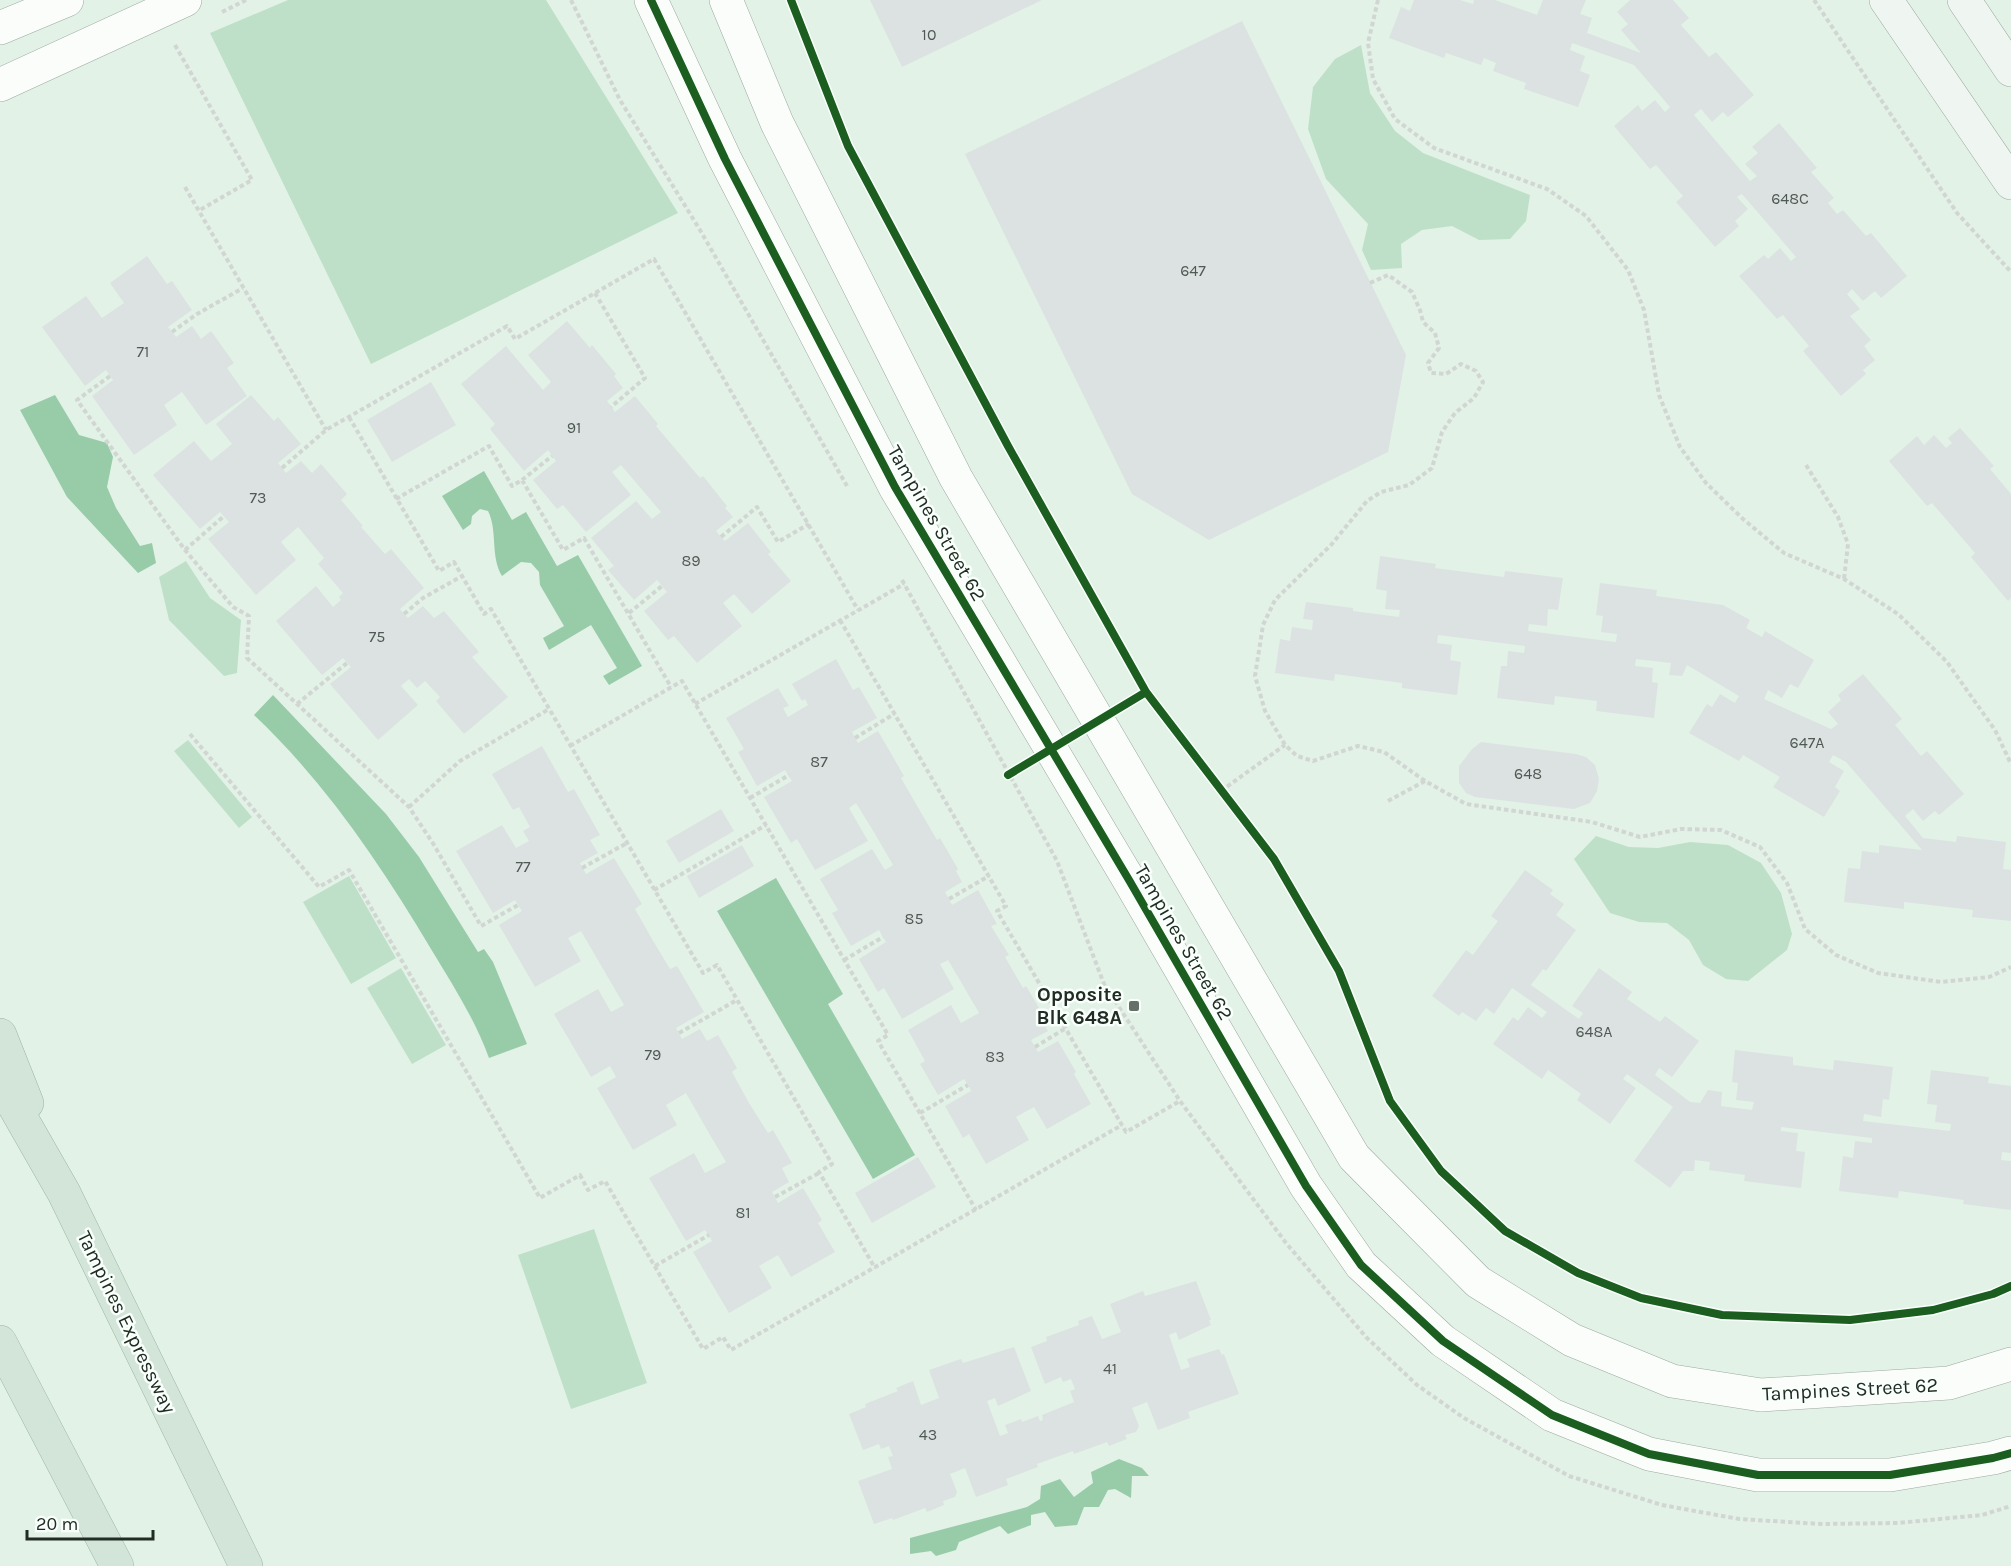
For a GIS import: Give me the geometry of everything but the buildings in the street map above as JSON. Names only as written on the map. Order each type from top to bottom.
[{"type":"highway","points":[[0,1035],[64,1193]]},
{"type":"highway","name":"Tampines Expressway","points":[[0,1081],[64,1193],[246,1566]]},
{"type":"highway","points":[[0,1342],[117,1566]]},
{"type":"street","points":[[0,28],[68,0],[92,42]]},
{"type":"street","points":[[0,85],[185,0]]},
{"type":"street","name":"Tampines Street 62","points":[[726,0],[777,123],[956,478],[1354,1157],[1478,1282],[1572,1340],[1672,1381],[1761,1395],[1949,1383],[2011,1364]]},
{"type":"street","points":[[1886,0],[2011,183]]},
{"type":"street","points":[[1964,0],[2011,70]]},
{"type":"street","name":"Tampines Street 62","points":[[650,3],[724,159],[895,488],[1129,880],[1306,1186],[1361,1265],[1443,1341],[1552,1415],[1649,1454],[1758,1475],[1890,1475],[1993,1458],[2011,1452]]},
{"type":"path","points":[[1378,0],[1368,43],[1373,80],[1395,119],[1434,148],[1546,189],[1586,216],[1628,270],[1644,310],[1659,394],[1680,447],[1693,465],[1713,490],[1784,553],[1844,579],[1898,614],[1947,662],[1995,730],[2011,764]]},
{"type":"path","points":[[1814,0],[1957,213],[2011,273]]},
{"type":"path","points":[[171,38],[252,180],[198,211]]},
{"type":"path","points":[[184,187],[326,430]]},
{"type":"path","points":[[282,468],[326,430],[507,326],[515,339],[654,259],[858,610]]},
{"type":"path","points":[[1370,284],[1388,275],[1412,292],[1423,322],[1435,333],[1439,348],[1428,363],[1431,373],[1446,374],[1461,364],[1476,371],[1483,382],[1474,398],[1455,413],[1442,432],[1432,468],[1409,485],[1381,492],[1367,501],[1331,545],[1275,600],[1263,625],[1255,676],[1265,711],[1284,745],[1297,756],[1313,761],[1358,746],[1384,752],[1425,782],[1466,804],[1592,822],[1640,837],[1681,829],[1721,830],[1760,847],[1787,883],[1805,929],[1836,955],[1878,973],[1941,982],[1989,977],[2011,967]]},
{"type":"path","points":[[172,332],[243,288]]},
{"type":"path","points":[[595,293],[645,378],[611,406]]},
{"type":"path","points":[[111,376],[77,400],[185,550],[233,608],[249,616],[246,658],[409,807],[434,844],[481,926],[518,905]]},
{"type":"path","points":[[349,417],[439,571],[454,562],[484,614],[491,609],[703,973],[717,964],[832,1164],[775,1197]]},
{"type":"path","points":[[396,499],[489,446],[512,486],[552,456]]},
{"type":"path","points":[[1806,465],[1838,517],[1848,544],[1844,579]]},
{"type":"path","points":[[522,480],[564,550],[584,538],[671,687]]},
{"type":"path","points":[[721,537],[757,507],[778,542],[809,525]]},
{"type":"path","points":[[185,550],[224,516]]},
{"type":"path","points":[[404,614],[423,598],[462,576]]},
{"type":"path","points":[[695,704],[904,584]]},
{"type":"path","points":[[629,613],[662,586]]},
{"type":"path","points":[[840,620],[1006,906],[997,911],[1126,1132],[1180,1101]]},
{"type":"path","points":[[297,704],[347,663]]},
{"type":"path","points":[[570,746],[682,681],[888,1035],[878,1041],[976,1209]]},
{"type":"path","points":[[409,807],[460,760],[549,709]]},
{"type":"path","points":[[855,738],[894,714]]},
{"type":"path","points":[[190,734],[319,887],[349,870],[540,1198],[580,1175],[588,1190],[605,1181],[703,1349],[723,1337],[731,1350],[1122,1125]]},
{"type":"path","points":[[1221,791],[1284,745]]},
{"type":"path","points":[[1008,775],[1051,749]]},
{"type":"path","points":[[750,798],[789,775]]},
{"type":"path","points":[[1215,782],[1228,800]]},
{"type":"path","points":[[1388,801],[1425,782]]},
{"type":"path","points":[[654,890],[766,825]]},
{"type":"path","points":[[582,868],[627,843]]},
{"type":"path","points":[[949,899],[989,876]]},
{"type":"path","points":[[844,960],[883,937]]},
{"type":"path","points":[[679,1033],[737,1000]]},
{"type":"path","points":[[1035,1047],[1066,1028]]},
{"type":"path","points":[[920,1113],[968,1085]]},
{"type":"path","points":[[819,1172],[875,1268]]},
{"type":"path","points":[[655,1266],[709,1236]]},
{"type":"shaded area","points":[[288,0],[546,0],[678,213],[371,364],[210,33]]},
{"type":"shaded area","points":[[1361,45],[1370,93],[1395,131],[1423,153],[1530,195],[1526,221],[1510,239],[1479,240],[1452,226],[1422,230],[1401,244],[1402,268],[1371,270],[1362,250],[1368,224],[1326,179],[1308,129],[1313,87],[1335,59]]},
{"type":"shaded area","points":[[55,395],[79,435],[107,443],[113,457],[107,487],[116,508],[140,546],[152,543],[156,563],[138,573],[67,497],[20,410]]},
{"type":"shaded area","points":[[484,471],[512,520],[526,512],[557,566],[578,555],[642,666],[609,685],[603,676],[617,668],[591,625],[549,650],[543,638],[564,626],[540,585],[539,572],[531,563],[521,562],[502,576],[496,560],[493,527],[488,511],[480,509],[472,516],[471,524],[463,530],[442,496]]},
{"type":"shaded area","points":[[186,561],[210,598],[241,620],[237,673],[224,676],[169,620],[159,577]]},
{"type":"shaded area","points":[[273,695],[386,814],[419,857],[478,952],[484,949],[493,962],[527,1044],[489,1058],[477,1029],[455,989],[372,856],[305,768],[254,715]]},
{"type":"shaded area","points":[[188,740],[252,817],[239,828],[174,751]]},
{"type":"shaded area","points":[[1596,836],[1629,847],[1658,848],[1690,842],[1728,845],[1761,863],[1781,893],[1792,934],[1787,950],[1748,981],[1726,979],[1703,965],[1689,940],[1667,923],[1639,922],[1610,913],[1574,859]]},
{"type":"shaded area","points":[[349,876],[396,958],[351,984],[303,902]]},
{"type":"shaded area","points":[[776,878],[843,994],[828,1004],[915,1155],[873,1179],[717,911]]},
{"type":"shaded area","points":[[401,968],[446,1045],[412,1064],[367,988]]},
{"type":"shaded area","points":[[594,1229],[647,1383],[571,1409],[518,1255]]},
{"type":"shaded area","points":[[1119,1459],[1142,1468],[1149,1476],[1132,1476],[1131,1498],[1115,1489],[1108,1490],[1099,1507],[1084,1507],[1077,1525],[1055,1527],[1045,1512],[1031,1515],[1031,1525],[1008,1534],[1000,1526],[959,1542],[956,1550],[936,1556],[931,1551],[910,1554],[910,1538],[1027,1507],[1040,1499],[1041,1486],[1060,1479],[1074,1497],[1093,1483],[1091,1472]]},
{"type":"cycle path","points":[[651,0],[725,159],[895,487],[1129,880],[1306,1186],[1361,1265],[1443,1341],[1552,1415],[1649,1454],[1758,1475],[1890,1475],[2011,1453]]},
{"type":"cycle path","points":[[791,0],[848,146],[1008,446],[1146,692],[1274,859],[1339,971],[1390,1101],[1441,1171],[1505,1231],[1578,1273],[1641,1298],[1722,1315],[1850,1320],[1933,1310],[1993,1294],[2011,1286]]},
{"type":"cycle path","points":[[1008,775],[1146,692]]},
{"type":"place","name":"Opposite Blk 648A","points":[[1134,1006]]}]
